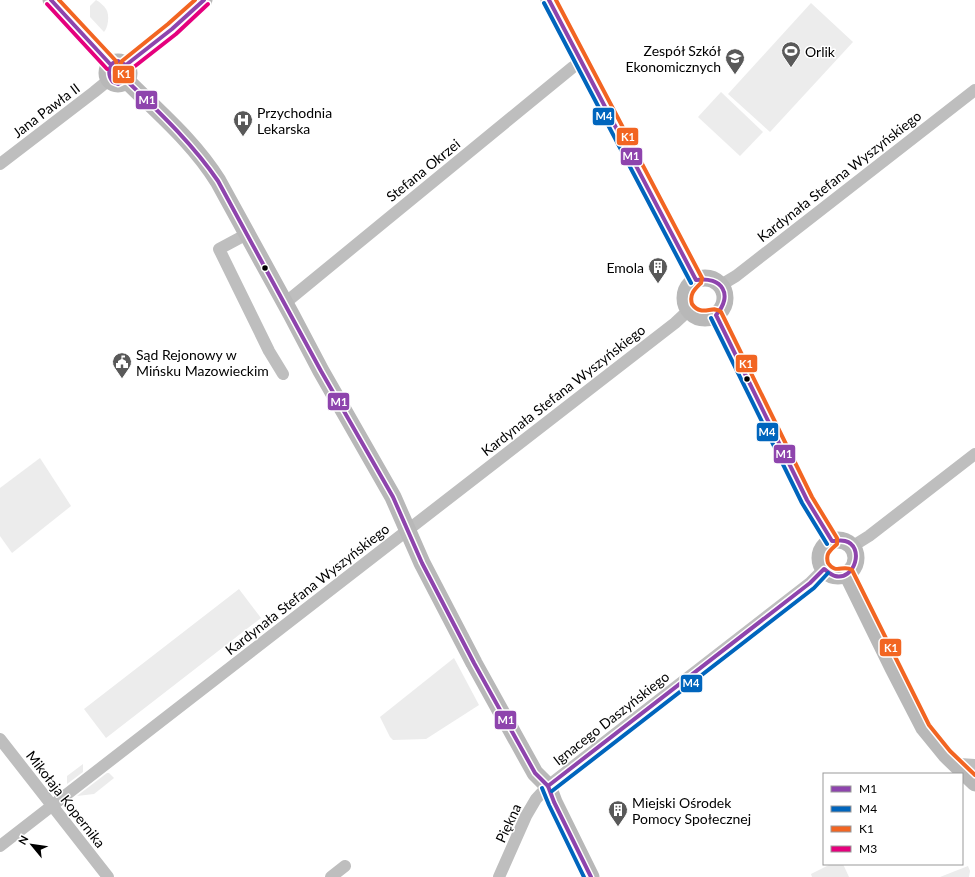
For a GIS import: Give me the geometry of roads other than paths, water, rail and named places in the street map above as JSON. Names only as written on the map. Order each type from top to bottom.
[{"type":"street","points":[[51,0],[118,72],[161,113],[210,168],[321,371],[393,497],[422,563],[443,604],[535,773],[548,786],[554,802],[591,877]]},
{"type":"street","points":[[118,72],[172,29],[204,0]]},
{"type":"street","points":[[549,0],[696,280]]},
{"type":"street","name":"Stefana Okrzei","points":[[285,303],[581,61]]},
{"type":"street","name":"Jana Pawła II","points":[[0,164],[118,72]]},
{"type":"street","name":"Kardynała Stefana Wyszyńskiego","points":[[721,285],[736,276],[975,90]]},
{"type":"street","points":[[247,234],[219,249],[269,351],[283,374]]},
{"type":"street","points":[[711,278],[721,285],[725,291],[726,298],[721,311],[716,316],[704,318],[698,317],[689,310],[686,304],[686,292],[689,286],[696,280],[711,278]]},
{"type":"street","name":"Kardynała Stefana Wyszyńskiego","points":[[0,846],[675,323],[689,310]]},
{"type":"street","points":[[716,316],[807,500],[832,541]]},
{"type":"street","points":[[852,546],[869,536],[975,454]]},
{"type":"street","points":[[843,540],[852,546],[857,558],[853,569],[847,574],[838,576],[824,570],[820,559],[821,553],[827,544],[832,541],[843,540]]},
{"type":"street","name":"Ignacego Daszyńskiego","points":[[548,786],[810,583],[824,570]]},
{"type":"street","points":[[847,574],[924,728],[946,755],[975,783]]},
{"type":"street","name":"Mikołaja Kopernika","points":[[0,739],[108,877]]},
{"type":"street","points":[[953,761],[960,764],[975,765]]},
{"type":"street","name":"Piękna","points":[[499,877],[526,816],[536,799],[548,786]]},
{"type":"street","points":[[331,877],[345,866]]},
{"type":"place","name":"Orlik","points":[[791,68]]},
{"type":"place","name":"Zespół Szkół Ekonomicznych","points":[[735,75]]},
{"type":"place","name":"Przychodnia Lekarska","points":[[243,137]]},
{"type":"place","name":"Emola","points":[[658,284]]},
{"type":"place","name":"Sąd Rejonowy w Mińsku Mazowieckim","points":[[122,379]]},
{"type":"place","name":"Miejski Ośrodek Pomocy Społecznej","points":[[618,827]]}]
